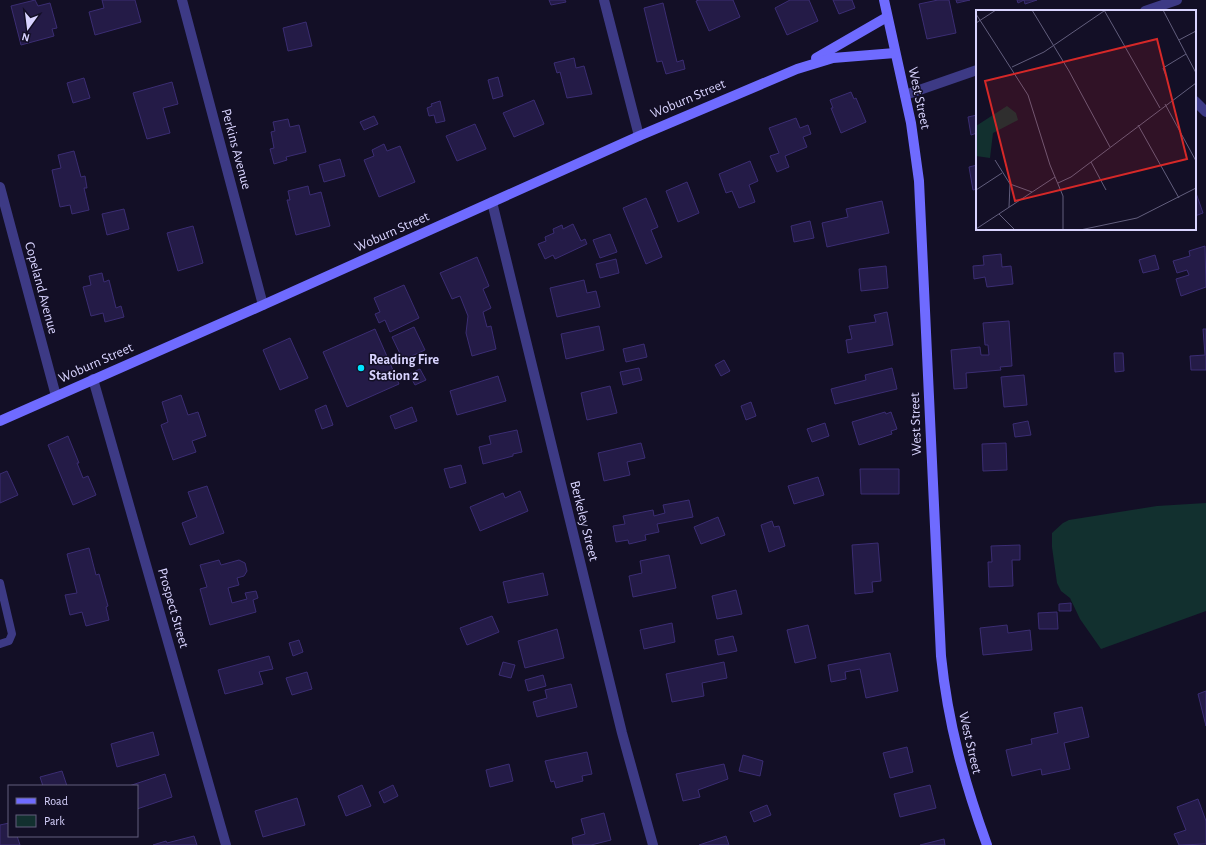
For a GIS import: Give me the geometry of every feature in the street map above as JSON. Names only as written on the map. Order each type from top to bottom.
[{"type":"street","name":"Perkins Avenue","points":[[182,0],[263,305]]},
{"type":"street","points":[[604,0],[639,136]]},
{"type":"street","name":"West Street","points":[[884,0],[905,95],[919,181],[942,670],[954,743],[962,773],[987,845]]},
{"type":"street","points":[[1148,10],[1177,0]]},
{"type":"street","name":"Woburn Street","points":[[797,69],[887,17]]},
{"type":"street","name":"Woburn Street","points":[[0,421],[639,136],[797,69],[833,58],[857,54],[895,53]]},
{"type":"street","points":[[905,95],[976,70]]},
{"type":"street","points":[[1196,102],[1206,112]]},
{"type":"street","name":"Copeland Avenue","points":[[0,187],[56,396]]},
{"type":"street","name":"Berkeley Street","points":[[492,202],[622,733],[653,845]]},
{"type":"street","name":"Prospect Street","points":[[93,379],[226,845]]},
{"type":"lane","points":[[0,583],[12,634],[9,641],[0,644]]},
{"type":"green space","points":[[1206,503],[1206,611],[1101,649],[1080,619],[1070,598],[1061,591],[1057,583],[1052,547],[1052,533],[1063,523],[1069,520],[1157,506]]},
{"type":"building","points":[[35,0],[38,6],[50,3],[57,28],[52,29],[54,36],[21,45],[11,6]]},
{"type":"building","points":[[102,0],[135,0],[141,22],[95,35],[89,12],[104,8]]},
{"type":"building","points":[[549,0],[565,0],[566,2],[551,5]]},
{"type":"building","points":[[733,0],[740,17],[709,31],[696,1]]},
{"type":"building","points":[[790,0],[809,0],[818,21],[787,35],[775,8]]},
{"type":"building","points":[[833,0],[852,0],[855,8],[839,14]]},
{"type":"building","points":[[938,0],[949,0],[956,33],[927,39],[919,4]]},
{"type":"building","points":[[956,0],[970,0],[957,3]]},
{"type":"building","points":[[1017,0],[1024,0],[1018,3]]},
{"type":"building","points":[[1024,0],[1037,0],[1025,4]]},
{"type":"building","points":[[663,3],[677,62],[683,60],[685,69],[666,74],[662,61],[657,62],[644,8]]},
{"type":"building","points":[[306,22],[312,46],[288,51],[283,28]]},
{"type":"building","points":[[574,58],[576,68],[584,66],[592,94],[567,98],[560,72],[557,73],[554,63]]},
{"type":"building","points":[[498,77],[503,96],[493,99],[488,80]]},
{"type":"building","points":[[84,78],[90,98],[73,103],[67,83]]},
{"type":"building","points":[[172,82],[178,104],[163,108],[170,133],[147,139],[133,93]]},
{"type":"building","points":[[851,92],[854,99],[856,98],[866,122],[841,133],[831,108],[833,108],[830,100]]},
{"type":"building","points":[[534,100],[544,124],[514,137],[503,113]]},
{"type":"building","points":[[440,101],[445,121],[436,123],[434,115],[429,116],[427,108],[432,106],[431,104]]},
{"type":"building","points":[[976,115],[976,133],[971,135],[968,117]]},
{"type":"building","points":[[374,116],[378,124],[364,130],[360,122]]},
{"type":"building","points":[[796,118],[800,128],[808,125],[811,134],[803,137],[807,147],[785,156],[789,167],[777,172],[770,156],[779,153],[769,128]]},
{"type":"building","points":[[288,119],[290,127],[299,125],[306,152],[286,157],[287,160],[274,164],[270,149],[274,148],[271,132],[275,131],[273,122]]},
{"type":"building","points":[[475,124],[486,149],[457,161],[446,136]]},
{"type":"building","points":[[384,144],[387,151],[400,146],[415,182],[379,197],[364,160],[374,156],[372,150]]},
{"type":"building","points":[[74,151],[81,177],[85,176],[87,188],[84,188],[89,210],[72,214],[70,205],[60,207],[52,170],[61,168],[58,155]]},
{"type":"building","points":[[340,159],[345,176],[324,182],[319,165]]},
{"type":"building","points":[[750,161],[758,181],[749,185],[755,202],[739,208],[732,191],[726,193],[719,174]]},
{"type":"building","points":[[976,165],[976,189],[973,190],[969,167]]},
{"type":"building","points":[[687,182],[699,213],[678,222],[666,191]]},
{"type":"building","points":[[308,186],[310,195],[321,192],[330,226],[296,235],[287,200],[290,200],[288,191]]},
{"type":"building","points":[[1196,193],[1203,213],[1196,216]]},
{"type":"building","points":[[646,198],[658,227],[651,230],[662,257],[646,264],[623,208]]},
{"type":"building","points":[[882,201],[889,233],[827,247],[822,223],[848,217],[846,209]]},
{"type":"building","points":[[124,209],[129,229],[107,235],[102,214]]},
{"type":"building","points":[[810,221],[814,238],[794,242],[791,226]]},
{"type":"building","points":[[573,224],[581,241],[585,239],[587,244],[555,259],[553,255],[545,259],[538,244],[546,241],[545,237],[554,233],[553,229],[562,225],[563,229]]},
{"type":"building","points":[[193,226],[203,263],[178,271],[167,233]]},
{"type":"building","points":[[610,234],[617,252],[600,258],[593,240]]},
{"type":"building","points":[[1205,246],[1206,287],[1181,296],[1176,279],[1189,275],[1187,270],[1177,273],[1173,261],[1190,256],[1189,251]]},
{"type":"building","points":[[1001,254],[1002,267],[1011,266],[1013,284],[987,287],[985,277],[974,279],[973,266],[984,265],[983,256]]},
{"type":"building","points":[[1155,255],[1159,269],[1143,273],[1139,260]]},
{"type":"building","points":[[477,257],[489,286],[483,289],[491,308],[483,312],[487,327],[491,326],[496,349],[472,356],[466,333],[468,316],[460,296],[452,299],[440,273]]},
{"type":"building","points":[[616,259],[619,273],[600,278],[596,264]]},
{"type":"building","points":[[886,266],[888,288],[861,291],[859,269]]},
{"type":"building","points":[[102,273],[104,282],[109,280],[116,308],[121,306],[124,317],[105,322],[103,313],[91,316],[83,287],[91,285],[89,276]]},
{"type":"building","points":[[584,280],[587,293],[596,291],[600,307],[557,317],[550,288]]},
{"type":"building","points":[[404,285],[419,318],[390,332],[385,320],[379,323],[375,314],[380,312],[374,298]]},
{"type":"building","points":[[887,312],[893,345],[848,353],[846,340],[852,339],[849,326],[876,322],[874,315]]},
{"type":"building","points":[[1009,321],[1012,366],[1000,367],[1001,370],[966,373],[967,388],[954,389],[951,350],[980,347],[981,355],[989,355],[988,345],[985,345],[983,323]]},
{"type":"building","points":[[599,326],[604,350],[566,359],[561,334]]},
{"type":"building","points":[[414,327],[425,350],[403,360],[392,337]]},
{"type":"building","name":"Reading Fire Station 2","points":[[375,329],[399,384],[347,407],[323,352]]},
{"type":"building","points":[[1203,329],[1206,329],[1206,370],[1191,370],[1190,356],[1205,355]]},
{"type":"building","points":[[290,338],[308,378],[280,390],[263,350]]},
{"type":"building","points":[[644,344],[647,357],[626,362],[623,349]]},
{"type":"building","points":[[1114,353],[1123,353],[1124,371],[1115,372]]},
{"type":"building","points":[[724,360],[730,371],[721,376],[715,365]]},
{"type":"building","points":[[639,368],[642,380],[623,385],[620,372]]},
{"type":"building","points":[[892,368],[897,389],[835,404],[831,389],[866,380],[865,375]]},
{"type":"building","points":[[420,369],[426,380],[415,385],[409,374]]},
{"type":"building","points":[[1024,375],[1027,405],[1004,407],[1001,377]]},
{"type":"building","points":[[498,376],[506,401],[457,415],[450,391]]},
{"type":"building","points":[[610,386],[617,413],[587,420],[581,393]]},
{"type":"building","points":[[181,395],[188,415],[198,412],[206,436],[192,441],[196,452],[173,460],[161,425],[168,422],[162,402]]},
{"type":"building","points":[[751,402],[756,416],[746,420],[741,406]]},
{"type":"building","points":[[326,405],[333,425],[322,429],[315,410]]},
{"type":"building","points":[[412,407],[417,421],[395,429],[390,416]]},
{"type":"building","points":[[885,412],[886,414],[891,412],[897,429],[891,431],[892,434],[859,445],[852,422]]},
{"type":"building","points":[[1028,421],[1031,435],[1015,437],[1013,424]]},
{"type":"building","points":[[825,423],[829,436],[812,442],[807,429]]},
{"type":"building","points":[[517,430],[522,452],[483,464],[479,447],[491,444],[489,436]]},
{"type":"building","points":[[68,436],[79,463],[77,463],[83,478],[88,476],[96,495],[73,505],[48,445]]},
{"type":"building","points":[[641,443],[645,458],[627,462],[630,475],[604,481],[598,453]]},
{"type":"building","points":[[1006,443],[1007,470],[983,471],[982,444]]},
{"type":"building","points":[[461,465],[466,483],[450,488],[444,469]]},
{"type":"building","points":[[860,469],[899,469],[899,494],[861,494]]},
{"type":"building","points":[[7,471],[18,495],[0,503],[0,474]]},
{"type":"building","points":[[818,477],[824,495],[794,504],[788,486]]},
{"type":"building","points":[[207,486],[224,533],[190,545],[182,523],[197,517],[188,492]]},
{"type":"building","points":[[520,491],[528,511],[480,531],[470,507],[503,493],[505,498]]},
{"type":"building","points":[[689,500],[693,517],[657,524],[659,532],[645,535],[646,540],[629,544],[628,540],[616,542],[613,526],[625,524],[623,516],[653,510],[654,516],[665,513],[663,505]]},
{"type":"building","points":[[718,517],[725,535],[701,544],[694,527]]},
{"type":"building","points":[[772,521],[774,527],[779,526],[785,546],[769,552],[761,525]]},
{"type":"building","points":[[878,543],[881,581],[872,582],[873,592],[855,594],[852,545]]},
{"type":"building","points":[[1020,545],[1020,560],[1012,560],[1013,586],[989,587],[988,562],[992,562],[991,546]]},
{"type":"building","points":[[89,548],[96,575],[99,574],[108,606],[106,607],[109,620],[86,626],[82,612],[70,615],[65,595],[77,593],[67,554]]},
{"type":"building","points":[[669,555],[676,588],[633,597],[629,576],[642,573],[640,561]]},
{"type":"building","points":[[219,560],[221,565],[239,560],[245,563],[247,571],[244,576],[237,578],[239,585],[228,588],[232,603],[247,599],[245,593],[256,591],[258,598],[253,600],[256,612],[210,625],[200,589],[207,587],[200,565]]},
{"type":"building","points":[[543,573],[548,595],[508,603],[503,582]]},
{"type":"building","points":[[736,590],[742,614],[717,619],[712,596]]},
{"type":"building","points":[[1071,603],[1071,611],[1059,611],[1059,604]]},
{"type":"building","points":[[1057,612],[1058,629],[1039,629],[1038,613]]},
{"type":"building","points":[[492,616],[499,632],[467,645],[460,628]]},
{"type":"building","points":[[672,623],[675,642],[644,649],[640,630]]},
{"type":"building","points":[[808,625],[816,658],[795,663],[787,630]]},
{"type":"building","points":[[1007,625],[1008,633],[1030,630],[1032,650],[983,655],[980,628]]},
{"type":"building","points":[[557,629],[564,658],[525,668],[518,641]]},
{"type":"building","points":[[733,636],[737,651],[718,655],[715,640]]},
{"type":"building","points":[[299,640],[303,652],[293,656],[289,643]]},
{"type":"building","points":[[890,653],[898,691],[866,698],[860,669],[845,672],[846,679],[831,682],[828,665]]},
{"type":"building","points":[[269,656],[273,669],[259,672],[263,684],[225,694],[218,670]]},
{"type":"building","points":[[503,662],[515,665],[511,678],[499,675]]},
{"type":"building","points":[[724,662],[727,678],[702,683],[704,696],[672,702],[666,674]]},
{"type":"building","points":[[307,672],[312,689],[292,695],[286,678]]},
{"type":"building","points":[[543,675],[546,686],[528,691],[525,680]]},
{"type":"building","points":[[571,684],[577,707],[537,717],[533,702],[547,698],[545,690]]},
{"type":"building","points":[[1206,691],[1206,726],[1198,694]]},
{"type":"building","points":[[1082,707],[1089,737],[1064,743],[1070,769],[1042,775],[1041,769],[1012,776],[1006,750],[1032,744],[1031,739],[1058,733],[1054,713]]},
{"type":"building","points":[[153,732],[159,755],[117,767],[111,744]]},
{"type":"building","points":[[907,747],[913,772],[890,778],[883,753]]},
{"type":"building","points":[[587,752],[592,774],[582,776],[583,781],[556,788],[554,781],[551,782],[545,761]]},
{"type":"building","points":[[743,755],[763,761],[760,776],[739,771]]},
{"type":"building","points":[[509,764],[513,781],[490,787],[486,770]]},
{"type":"building","points":[[724,764],[728,779],[698,790],[700,797],[683,801],[676,774]]},
{"type":"building","points":[[62,771],[67,785],[43,785],[40,777]]},
{"type":"building","points":[[165,774],[172,797],[138,809],[138,785],[132,785]]},
{"type":"building","points":[[362,785],[371,806],[346,816],[338,796]]},
{"type":"building","points":[[393,785],[398,796],[384,803],[379,792]]},
{"type":"building","points":[[930,785],[936,808],[900,817],[894,794]]},
{"type":"building","points":[[297,798],[305,825],[263,837],[255,811]]},
{"type":"building","points":[[1198,799],[1206,821],[1206,844],[1179,845],[1174,834],[1186,830],[1177,807]]},
{"type":"building","points":[[767,805],[771,815],[754,822],[750,812]]},
{"type":"building","points":[[604,813],[611,840],[591,845],[573,845],[572,838],[585,834],[581,819]]},
{"type":"building","points":[[8,823],[8,837],[17,837],[20,845],[0,845],[0,825]]},
{"type":"building","points":[[194,836],[197,845],[153,845],[166,841],[167,843]]},
{"type":"building","points":[[726,836],[729,845],[699,845]]},
{"type":"building","points":[[944,839],[945,845],[920,845]]},
{"type":"place","name":"Reading Fire Station 2","points":[[361,368]]}]
